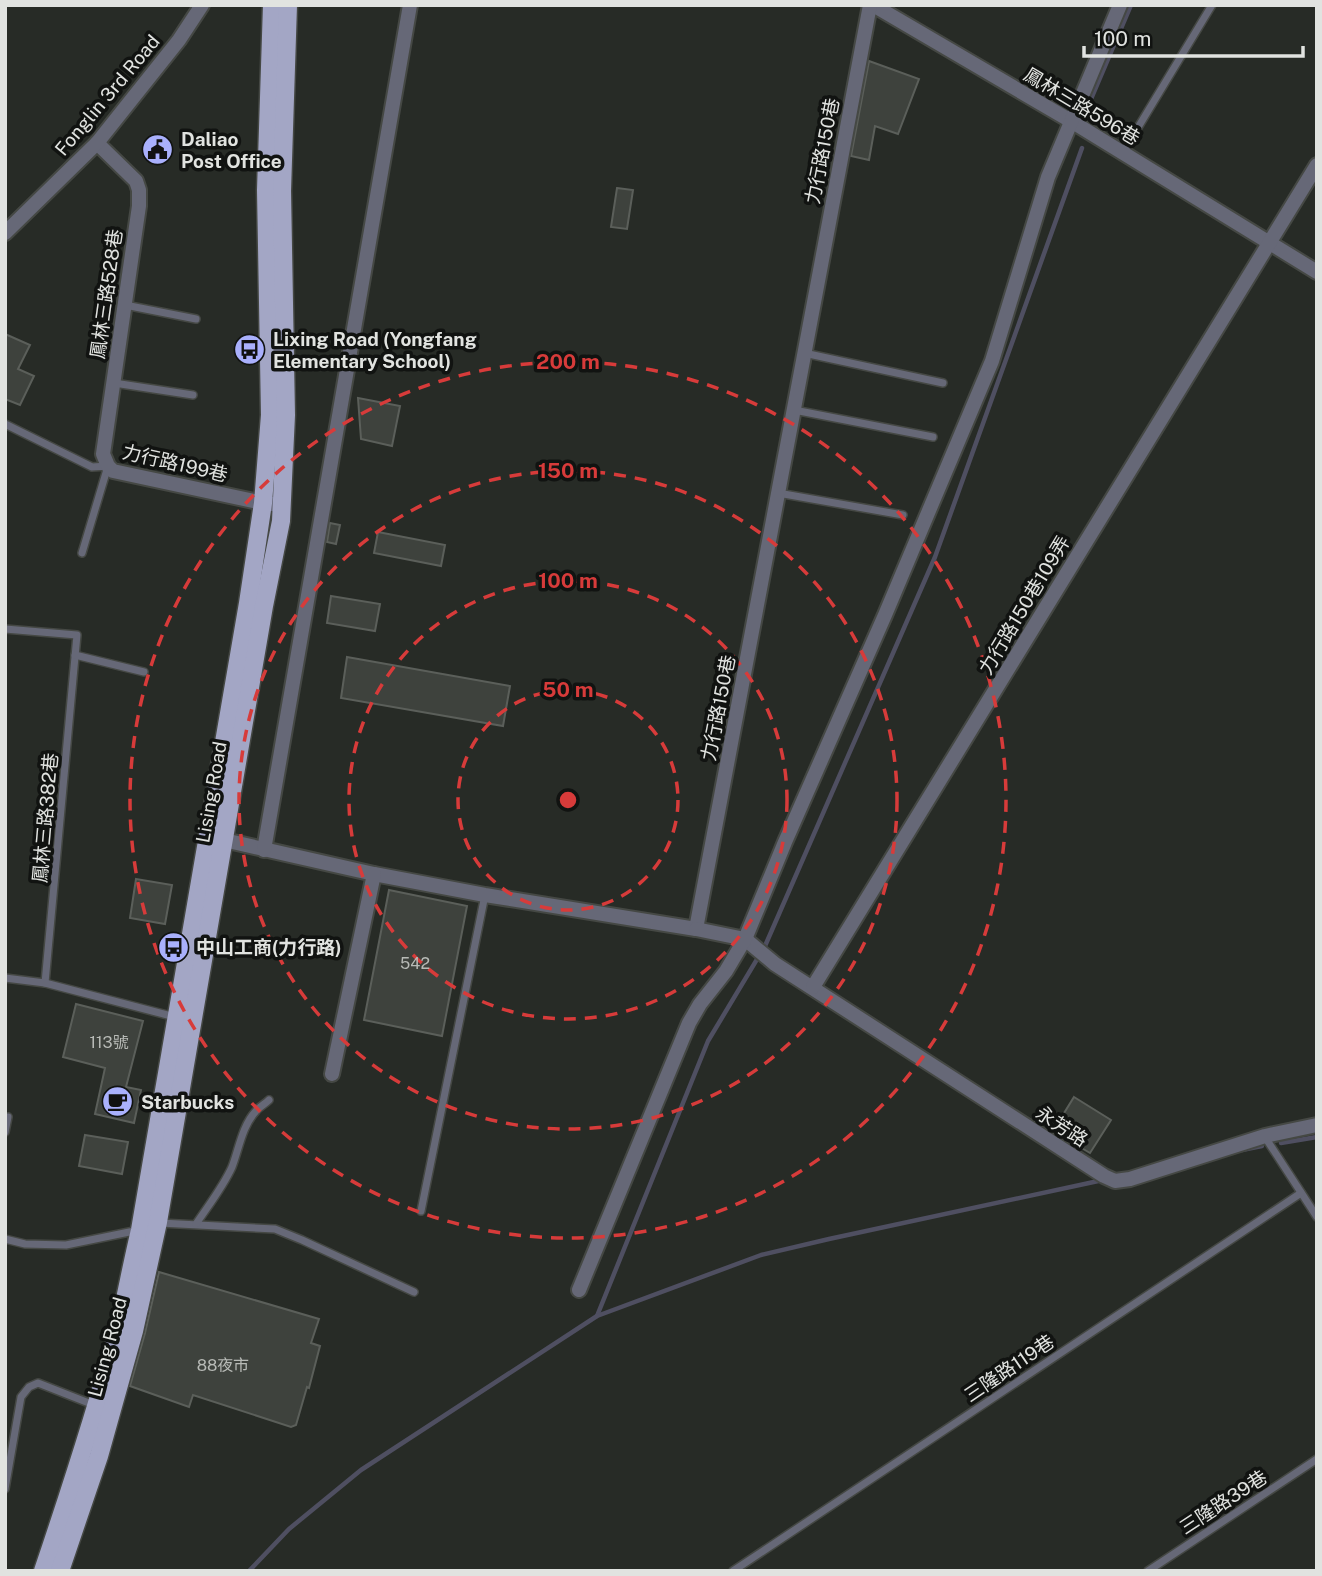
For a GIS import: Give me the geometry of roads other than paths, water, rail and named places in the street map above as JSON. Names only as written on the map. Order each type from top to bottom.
[{"type":"main road","name":"Lising Road","points":[[43,1571],[83,1451],[104,1408],[134,1331],[158,1222],[216,838],[264,503],[270,415],[266,190],[272,5]]},
{"type":"main road","name":"Lising Road","points":[[60,1571],[99,1456],[104,1408],[118,1328],[140,1230],[176,1018],[281,521],[286,415],[282,191],[288,5]]},
{"type":"street","name":"Fonglin 3rd Road","points":[[5,233],[97,143],[179,40],[202,5]]},
{"type":"street","points":[[264,850],[410,5]]},
{"type":"street","name":"鳳林三路596巷","points":[[872,5],[1071,121],[1269,242]]},
{"type":"street","name":"力行路150巷","points":[[696,929],[872,5]]},
{"type":"street","points":[[579,1290],[689,1023],[746,939],[785,842],[885,615],[992,361],[1048,177],[1120,5]]},
{"type":"street","name":"鳳林三路528巷","points":[[97,143],[136,181],[139,190],[139,206],[103,454],[108,466]]},
{"type":"street","name":"力行路150巷109弄","points":[[813,988],[1317,165]]},
{"type":"street","points":[[1269,242],[1317,272]]},
{"type":"street","name":"力行路199巷","points":[[108,466],[113,471],[282,505]]},
{"type":"street","points":[[216,838],[374,874],[746,939],[775,964],[813,988]]},
{"type":"street","points":[[332,1074],[374,874]]},
{"type":"street","name":"永芳路","points":[[813,988],[1104,1177],[1115,1181],[1130,1179],[1265,1136],[1317,1125]]},
{"type":"lane","points":[[1122,153],[1212,5]]},
{"type":"lane","points":[[124,305],[196,319]]},
{"type":"lane","points":[[804,353],[943,383]]},
{"type":"lane","points":[[113,383],[193,395]]},
{"type":"lane","points":[[793,410],[933,437]]},
{"type":"lane","points":[[5,424],[92,467],[108,466]]},
{"type":"lane","name":"力行路199巷","points":[[82,553],[108,466]]},
{"type":"lane","points":[[778,493],[903,515]]},
{"type":"lane","points":[[5,629],[77,635],[75,655],[144,672]]},
{"type":"lane","name":"鳳林三路382巷","points":[[45,983],[75,655]]},
{"type":"lane","points":[[421,1211],[485,895]]},
{"type":"lane","points":[[5,978],[45,983],[176,1018]]},
{"type":"lane","points":[[196,1224],[229,1172],[246,1126],[256,1111],[269,1100]]},
{"type":"lane","points":[[5,1132],[8,1118]]},
{"type":"lane","points":[[1265,1136],[1317,1217]]},
{"type":"lane","name":"三隆路119巷","points":[[736,1570],[1301,1193]]},
{"type":"lane","points":[[5,1240],[25,1244],[66,1245],[140,1230],[158,1222],[275,1229],[414,1292]]},
{"type":"lane","points":[[5,1489],[21,1397],[29,1387],[38,1383],[104,1408]]},
{"type":"lane","name":"三隆路39巷","points":[[1147,1571],[1317,1459]]},
{"type":"waterway","points":[[1088,106],[1131,5]]},
{"type":"waterway","points":[[597,1316],[708,1041],[765,946],[935,557],[1082,148]]},
{"type":"waterway","points":[[1281,1143],[1317,1137]]},
{"type":"waterway","points":[[1242,1150],[1262,1146]]},
{"type":"waterway","points":[[249,1571],[289,1529],[361,1470],[597,1316],[761,1255],[1103,1180]]},
{"type":"place","name":"Daliao Post Office","points":[[158,150]]},
{"type":"place","name":"Lixing Road (Yongfang Elementary School)","points":[[250,350]]},
{"type":"place","name":"中山工商(力行路)","points":[[173,947]]},
{"type":"place","name":"Starbucks","points":[[118,1102]]}]
